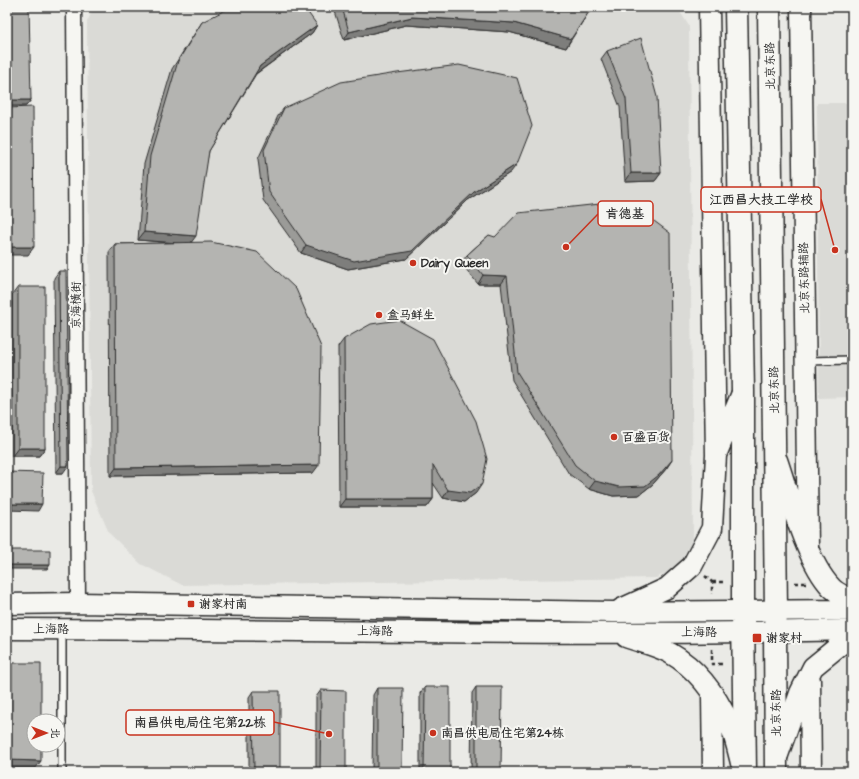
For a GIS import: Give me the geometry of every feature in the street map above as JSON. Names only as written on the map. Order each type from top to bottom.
[{"type":"main road","points":[[613,612],[667,588],[692,566],[712,528],[716,455],[709,7]]},
{"type":"main road","points":[[736,7],[743,391],[743,622],[745,772]]},
{"type":"main road","name":"北京东路","points":[[769,7],[776,765]]},
{"type":"main road","name":"北京东路辅路","points":[[801,7],[808,548]]},
{"type":"main road","points":[[716,455],[743,391]]},
{"type":"main road","points":[[774,450],[790,500],[808,548],[823,577],[832,588],[852,600]]},
{"type":"main road","name":"上海路","points":[[7,604],[78,603],[613,612],[743,622]]},
{"type":"main road","points":[[775,622],[852,610]]},
{"type":"main road","name":"上海路","points":[[7,629],[613,632],[743,622]]},
{"type":"main road","points":[[743,622],[775,622],[852,630]]},
{"type":"main road","points":[[613,632],[669,652],[685,663],[700,677],[712,692],[730,725],[745,772]]},
{"type":"main road","points":[[776,765],[800,693],[813,667],[840,645],[852,639]]},
{"type":"main road","points":[[810,674],[811,772]]},
{"type":"main road","points":[[712,692],[713,772]]},
{"type":"street","name":"京海横街","points":[[74,7],[78,603]]},
{"type":"lane","points":[[806,360],[852,360]]},
{"type":"lane","points":[[62,629],[62,772]]},
{"type":"shaded area","points":[[94,7],[677,7],[689,26],[693,539],[677,568],[656,578],[182,585],[141,564],[109,533],[91,491],[87,22]]},
{"type":"shaded area","points":[[817,103],[852,103],[852,397],[819,398]]},
{"type":"building","points":[[7,7],[29,7],[31,100],[8,100]]},
{"type":"building","points":[[231,7],[304,7],[317,25],[260,66],[209,151],[196,236],[144,232],[150,156],[178,61],[202,22]]},
{"type":"building","points":[[342,7],[592,7],[571,39],[514,23],[412,17],[349,32]]},
{"type":"building","points":[[641,38],[657,97],[661,173],[631,173],[626,99],[607,51]]},
{"type":"building","points":[[459,65],[517,78],[532,126],[517,164],[474,192],[412,251],[354,261],[306,245],[269,192],[264,150],[284,108],[341,82]]},
{"type":"building","points":[[33,107],[34,247],[7,247],[7,108]]},
{"type":"building","points":[[600,204],[642,212],[670,233],[672,460],[659,475],[645,486],[619,487],[595,481],[575,465],[517,372],[507,276],[483,275],[467,255],[489,235],[495,237],[518,213]]},
{"type":"building","points":[[211,242],[257,252],[296,289],[321,347],[319,465],[116,468],[115,244]]},
{"type":"building","points":[[59,271],[66,271],[68,466],[61,466]]},
{"type":"building","points":[[18,287],[45,287],[45,448],[18,448]]},
{"type":"building","points":[[399,320],[433,339],[476,421],[487,459],[482,484],[470,493],[448,490],[433,465],[433,499],[345,499],[344,339],[371,324]]},
{"type":"building","points":[[7,472],[43,473],[42,504],[7,504]]},
{"type":"building","points":[[7,550],[50,550],[50,565],[7,565]]},
{"type":"building","points":[[7,663],[41,663],[41,713],[26,713],[26,753],[41,753],[41,761],[7,760]]},
{"type":"building","name":"南昌供电局住宅第24栋","points":[[425,687],[450,687],[450,772],[424,772]]},
{"type":"building","points":[[476,687],[502,687],[501,772],[476,772]]},
{"type":"building","points":[[377,688],[403,688],[402,772],[377,772]]},
{"type":"building","points":[[321,690],[346,691],[346,772],[320,772]]},
{"type":"building","points":[[253,691],[280,691],[280,772],[254,772]]},
{"type":"place","name":"肯德基","points":[[566,247]]},
{"type":"place","name":"江西昌大技工学校","points":[[835,250]]},
{"type":"place","name":"Dairy Queen","points":[[413,263]]},
{"type":"place","name":"盒马鲜生","points":[[379,315]]},
{"type":"place","name":"百盛百货","points":[[614,437]]},
{"type":"place","name":"谢家村南","points":[[191,604]]},
{"type":"place","name":"谢家村","points":[[757,638]]},
{"type":"place","name":"南昌供电局住宅第24栋","points":[[433,733]]},
{"type":"place","name":"南昌供电局住宅第22栋","points":[[329,734]]}]
